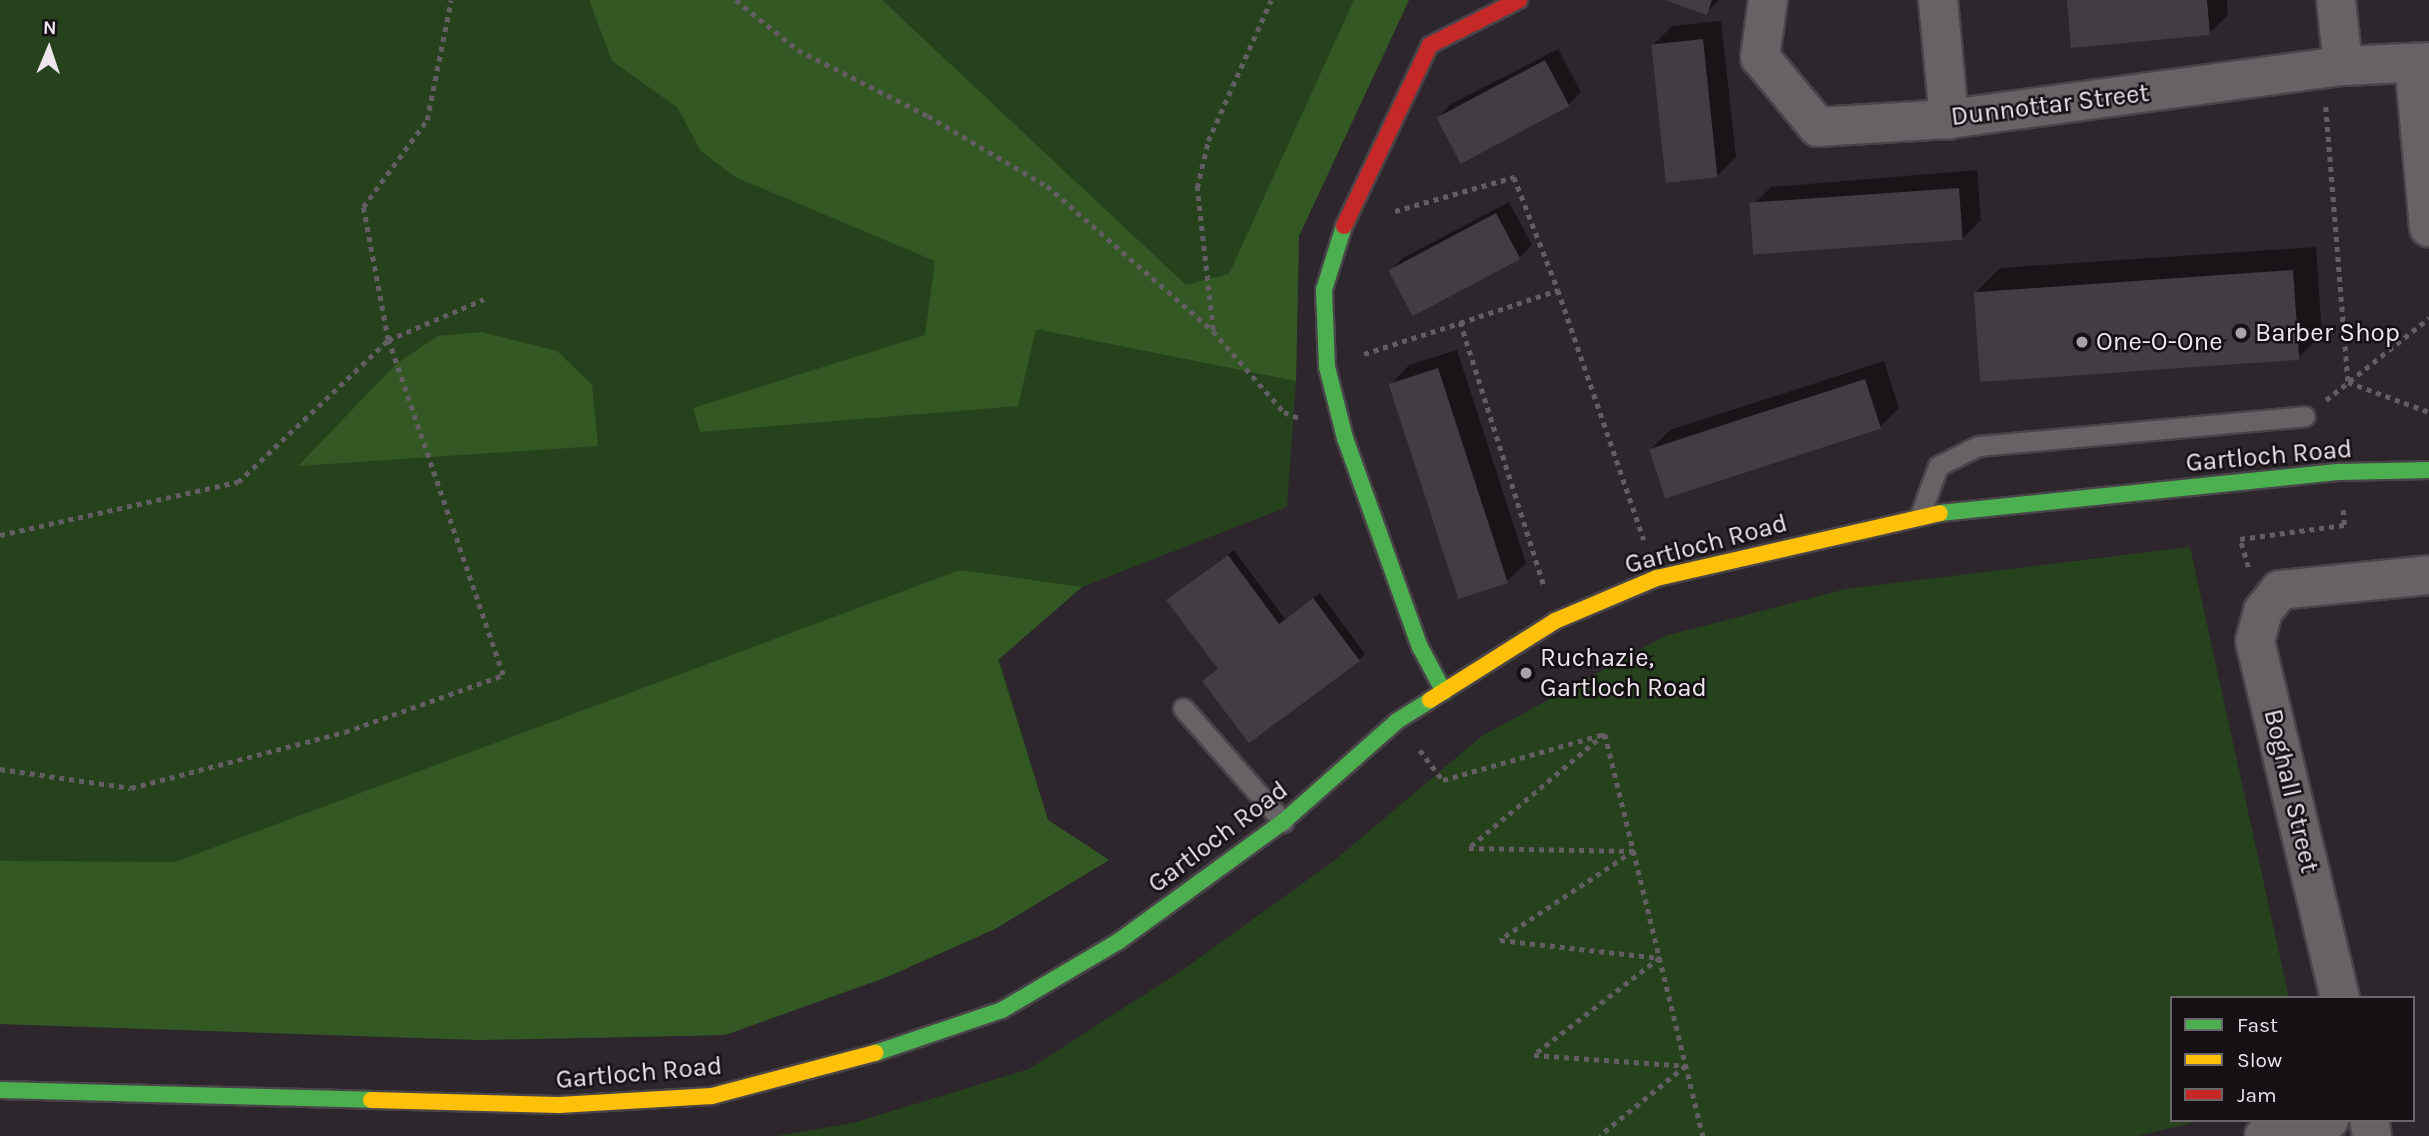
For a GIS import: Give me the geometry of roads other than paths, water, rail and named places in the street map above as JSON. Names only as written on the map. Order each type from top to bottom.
[{"type":"main road","points":[[1444,692],[1420,647],[1345,438],[1327,367],[1324,290],[1344,226],[1430,45],[1519,0]]},
{"type":"main road","name":"Gartloch Road","points":[[0,1090],[559,1105],[712,1096],[879,1052],[1002,1010],[1119,941],[1283,822],[1397,721],[1555,621],[1657,578],[1920,515],[2340,472],[2429,470]]},
{"type":"street","name":"Dunnottar Street","points":[[1768,0],[1760,57],[1818,127],[1949,119],[2343,66],[2421,62]]},
{"type":"street","points":[[1938,0],[1949,119]]},
{"type":"street","points":[[2336,0],[2343,66]]},
{"type":"street","points":[[2421,62],[2429,228]]},
{"type":"street","name":"Boghall Street","points":[[2340,996],[2255,641],[2263,611],[2280,590],[2429,575]]},
{"type":"street","points":[[2264,1136],[2321,1122]]},
{"type":"lane","points":[[1920,515],[1938,466],[1979,446],[2305,416]]},
{"type":"lane","points":[[1183,708],[1283,822]]},
{"type":"place","name":"Barber Shop","points":[[2241,333]]},
{"type":"place","name":"One-O-One","points":[[2082,342]]},
{"type":"place","name":"Ruchazie, Gartloch Road","points":[[1526,673]]}]
